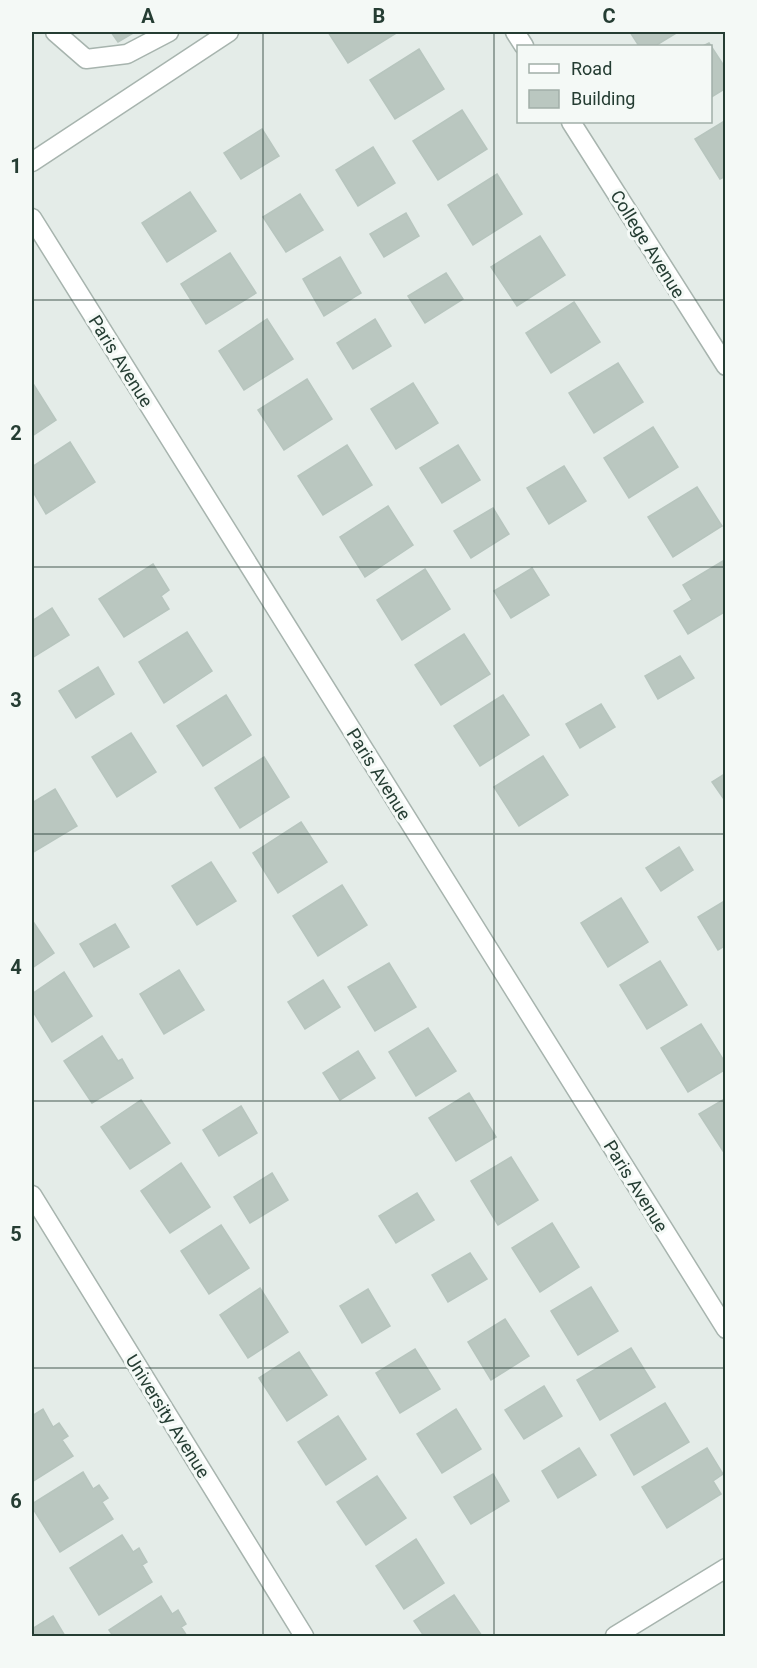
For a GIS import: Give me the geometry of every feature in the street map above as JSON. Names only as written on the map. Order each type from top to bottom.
[{"type":"street","points":[[55,32],[86,59],[127,54],[169,32]]},
{"type":"street","points":[[32,162],[229,32]]},
{"type":"street","points":[[515,32],[523,45]]},
{"type":"street","name":"College Avenue","points":[[572,123],[726,366]]},
{"type":"street","name":"Paris Avenue","points":[[32,218],[726,1329]]},
{"type":"street","name":"University Avenue","points":[[32,1195],[304,1636]]},
{"type":"street","points":[[615,1636],[726,1568]]},
{"type":"building","points":[[111,32],[135,32],[118,42]]},
{"type":"building","points":[[328,32],[398,32],[348,63]]},
{"type":"building","points":[[630,32],[678,32],[657,45],[638,45]]},
{"type":"building","points":[[712,48],[726,69],[726,88],[712,97]]},
{"type":"building","points":[[419,49],[444,89],[395,119],[370,80]]},
{"type":"building","points":[[462,110],[487,149],[438,180],[413,141]]},
{"type":"building","points":[[726,120],[726,176],[720,179],[695,139]]},
{"type":"building","points":[[262,129],[279,156],[241,179],[224,153]]},
{"type":"building","points":[[373,147],[395,183],[358,206],[336,170]]},
{"type":"building","points":[[497,174],[522,214],[473,245],[448,205]]},
{"type":"building","points":[[190,192],[216,231],[167,262],[142,223]]},
{"type":"building","points":[[300,194],[323,230],[286,252],[263,217]]},
{"type":"building","points":[[406,213],[419,236],[384,257],[370,234]]},
{"type":"building","points":[[540,236],[565,275],[517,306],[491,267]]},
{"type":"building","points":[[230,253],[256,293],[206,324],[181,284]]},
{"type":"building","points":[[340,257],[361,293],[324,316],[303,279]]},
{"type":"building","points":[[446,273],[463,299],[425,323],[408,296]]},
{"type":"building","points":[[574,302],[600,342],[551,373],[526,333]]},
{"type":"building","points":[[267,319],[293,359],[244,390],[219,351]]},
{"type":"building","points":[[375,319],[391,346],[353,369],[337,343]]},
{"type":"building","points":[[618,363],[643,402],[594,433],[569,393]]},
{"type":"building","points":[[307,379],[332,419],[284,450],[258,410]]},
{"type":"building","points":[[32,382],[56,420],[32,436]]},
{"type":"building","points":[[413,383],[438,423],[396,449],[371,409]]},
{"type":"building","points":[[653,427],[678,467],[629,498],[604,458]]},
{"type":"building","points":[[70,442],[95,482],[46,514],[32,490],[32,467]]},
{"type":"building","points":[[347,445],[372,485],[323,515],[298,476]]},
{"type":"building","points":[[458,445],[480,480],[442,503],[420,468]]},
{"type":"building","points":[[564,466],[586,501],[549,524],[527,488]]},
{"type":"building","points":[[697,487],[722,526],[673,557],[648,517]]},
{"type":"building","points":[[388,506],[413,545],[365,577],[340,537]]},
{"type":"building","points":[[493,508],[509,534],[471,558],[454,531]]},
{"type":"building","points":[[726,559],[726,611],[688,634],[674,611],[692,600],[683,585]]},
{"type":"building","points":[[153,564],[169,590],[161,596],[169,609],[124,637],[99,599]]},
{"type":"building","points":[[532,568],[549,595],[511,618],[494,591]]},
{"type":"building","points":[[425,569],[450,609],[402,640],[377,600]]},
{"type":"building","points":[[52,608],[69,635],[32,658],[32,621]]},
{"type":"building","points":[[187,632],[212,671],[164,703],[139,662]]},
{"type":"building","points":[[464,634],[490,674],[441,705],[415,665]]},
{"type":"building","points":[[680,656],[694,678],[658,699],[645,676]]},
{"type":"building","points":[[98,667],[114,694],[76,718],[59,691]]},
{"type":"building","points":[[226,695],[251,735],[203,766],[177,726]]},
{"type":"building","points":[[503,695],[529,735],[480,766],[454,726]]},
{"type":"building","points":[[601,704],[615,727],[580,748],[566,724]]},
{"type":"building","points":[[131,733],[156,772],[117,797],[92,757]]},
{"type":"building","points":[[543,756],[568,795],[519,826],[494,787]]},
{"type":"building","points":[[264,757],[289,797],[240,828],[215,788]]},
{"type":"building","points":[[726,773],[726,802],[712,782]]},
{"type":"building","points":[[55,789],[77,826],[32,853],[32,803]]},
{"type":"building","points":[[301,822],[327,862],[278,893],[253,853]]},
{"type":"building","points":[[679,847],[693,870],[661,891],[646,868]]},
{"type":"building","points":[[211,862],[236,901],[197,925],[172,886]]},
{"type":"building","points":[[342,885],[367,925],[318,956],[293,916]]},
{"type":"building","points":[[621,898],[648,942],[608,967],[581,923]]},
{"type":"building","points":[[726,900],[726,945],[718,950],[698,917]]},
{"type":"building","points":[[32,920],[54,953],[32,968]]},
{"type":"building","points":[[115,924],[129,947],[94,967],[80,944]]},
{"type":"building","points":[[660,961],[687,1005],[647,1029],[620,985]]},
{"type":"building","points":[[389,963],[416,1007],[375,1031],[348,987]]},
{"type":"building","points":[[179,970],[204,1010],[164,1034],[140,994]]},
{"type":"building","points":[[64,972],[92,1016],[52,1042],[32,1010],[32,994]]},
{"type":"building","points":[[323,980],[340,1007],[305,1029],[288,1002]]},
{"type":"building","points":[[701,1024],[726,1064],[726,1069],[688,1092],[661,1048]]},
{"type":"building","points":[[428,1028],[456,1071],[416,1096],[389,1052]]},
{"type":"building","points":[[102,1036],[118,1061],[122,1059],[133,1078],[92,1103],[64,1061]]},
{"type":"building","points":[[358,1051],[375,1078],[340,1100],[323,1073]]},
{"type":"building","points":[[469,1093],[496,1137],[456,1161],[429,1118]]},
{"type":"building","points":[[726,1098],[726,1154],[725,1154],[699,1114]]},
{"type":"building","points":[[141,1100],[170,1143],[130,1169],[101,1127]]},
{"type":"building","points":[[241,1106],[257,1133],[219,1156],[203,1130]]},
{"type":"building","points":[[511,1157],[538,1200],[498,1225],[471,1181]]},
{"type":"building","points":[[181,1163],[210,1207],[170,1233],[141,1191]]},
{"type":"building","points":[[272,1173],[288,1200],[250,1223],[234,1197]]},
{"type":"building","points":[[417,1193],[434,1220],[396,1243],[379,1216]]},
{"type":"building","points":[[552,1223],[579,1267],[540,1292],[512,1248]]},
{"type":"building","points":[[221,1225],[249,1268],[209,1294],[181,1251]]},
{"type":"building","points":[[470,1253],[487,1279],[448,1302],[432,1275]]},
{"type":"building","points":[[591,1287],[618,1331],[578,1355],[551,1311]]},
{"type":"building","points":[[260,1288],[288,1332],[248,1358],[220,1315]]},
{"type":"building","points":[[368,1289],[390,1326],[362,1343],[340,1306]]},
{"type":"building","points":[[505,1319],[529,1356],[491,1380],[468,1342]]},
{"type":"building","points":[[631,1348],[655,1387],[600,1420],[577,1380]]},
{"type":"building","points":[[415,1349],[440,1389],[400,1413],[376,1373]]},
{"type":"building","points":[[299,1352],[327,1395],[287,1421],[259,1378]]},
{"type":"building","points":[[544,1386],[562,1416],[524,1439],[505,1410]]},
{"type":"building","points":[[665,1403],[689,1442],[634,1475],[611,1435]]},
{"type":"building","points":[[43,1409],[53,1427],[59,1423],[68,1436],[62,1440],[73,1456],[32,1482],[32,1416]]},
{"type":"building","points":[[456,1409],[481,1449],[442,1473],[417,1434]]},
{"type":"building","points":[[338,1416],[366,1459],[326,1485],[298,1442]]},
{"type":"building","points":[[579,1448],[596,1475],[558,1498],[542,1471]]},
{"type":"building","points":[[707,1448],[723,1474],[713,1481],[721,1494],[667,1528],[642,1487]]},
{"type":"building","points":[[83,1472],[93,1489],[99,1485],[108,1498],[102,1502],[113,1519],[60,1552],[32,1504]]},
{"type":"building","points":[[493,1474],[509,1501],[471,1524],[454,1497]]},
{"type":"building","points":[[377,1476],[406,1518],[366,1545],[337,1502]]},
{"type":"building","points":[[122,1535],[133,1552],[139,1548],[147,1562],[142,1565],[152,1582],[99,1615],[70,1568]]},
{"type":"building","points":[[416,1539],[444,1583],[404,1609],[376,1566]]},
{"type":"building","points":[[454,1595],[482,1636],[424,1636],[414,1621]]},
{"type":"building","points":[[161,1596],[172,1614],[178,1610],[186,1624],[181,1627],[187,1636],[113,1636],[109,1630]]},
{"type":"building","points":[[53,1616],[65,1636],[32,1636],[32,1629]]}]
